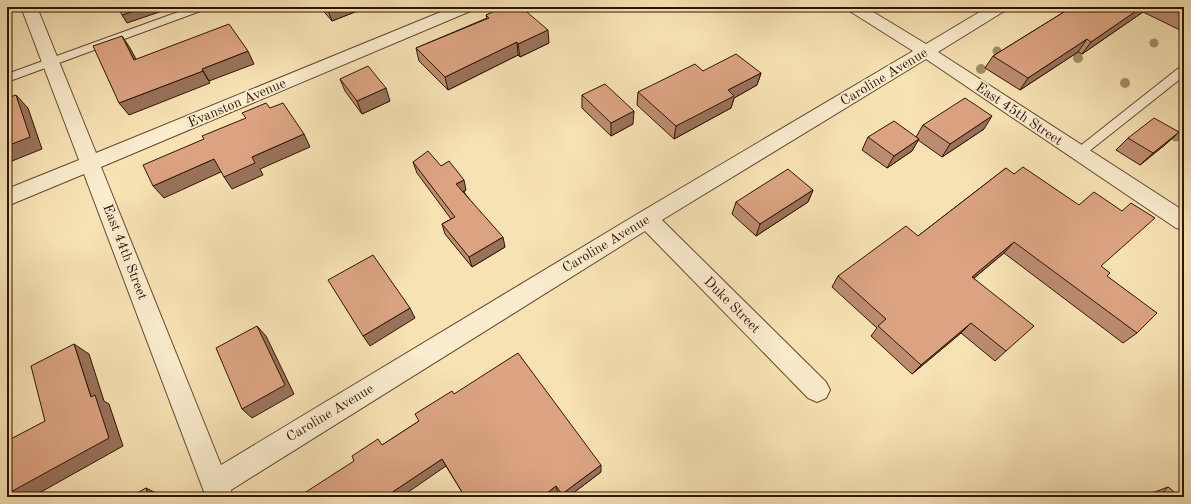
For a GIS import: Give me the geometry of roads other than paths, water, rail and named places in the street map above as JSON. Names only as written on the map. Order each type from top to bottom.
[{"type":"street","name":"East 44th Street","points":[[29,7],[217,490]]},
{"type":"street","name":"Evanston Avenue","points":[[7,198],[467,7]]},
{"type":"street","name":"East 45th Street","points":[[854,7],[927,52],[1184,222]]},
{"type":"street","name":"Caroline Avenue","points":[[217,490],[647,219],[1000,7]]},
{"type":"street","name":"Duke Street","points":[[647,219],[817,390]]},
{"type":"lane","points":[[7,78],[202,7]]},
{"type":"lane","points":[[1079,153],[1184,70]]}]
